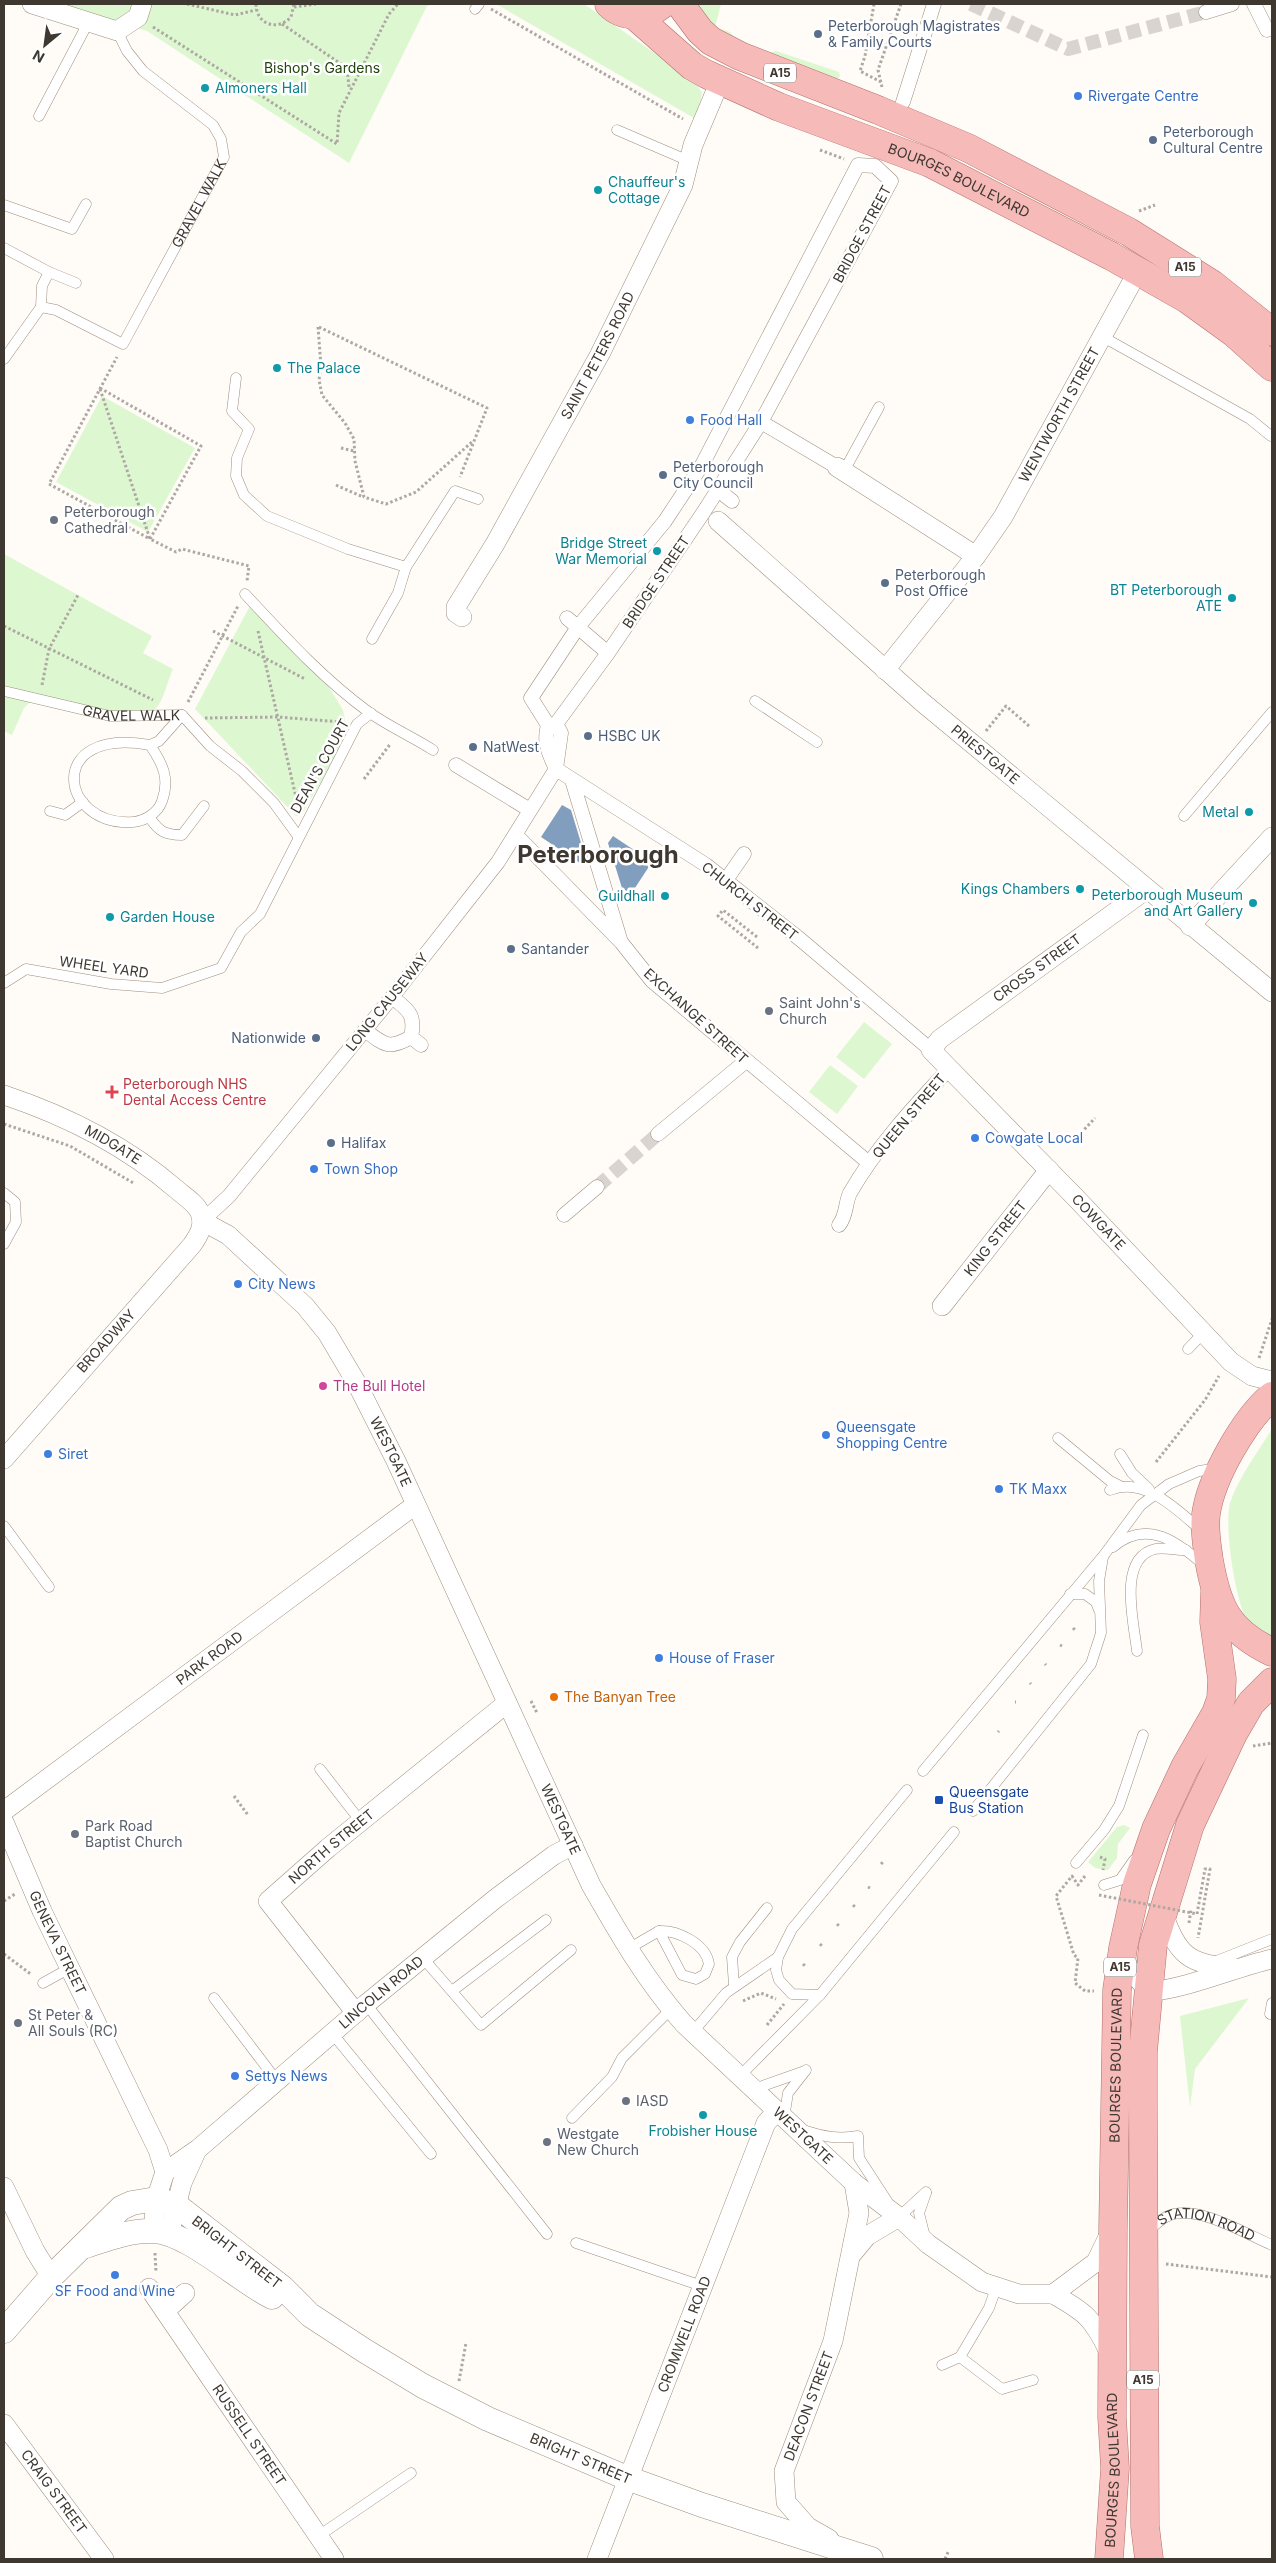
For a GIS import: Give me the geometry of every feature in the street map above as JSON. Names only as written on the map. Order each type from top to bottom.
[{"type":"main road","name":"BOURGES BOULEVARD","points":[[609,4],[622,12],[634,15],[692,66],[720,81],[829,127],[930,163],[1051,223],[1138,271],[1206,312],[1272,367]]},
{"type":"main road","points":[[634,15],[646,14],[663,4]]},
{"type":"main road","name":"BOURGES BOULEVARD","points":[[680,4],[700,31],[711,41],[740,56],[878,110],[968,148],[1129,232],[1212,284],[1272,332]]},
{"type":"main road","points":[[1272,1396],[1256,1414],[1222,1468],[1208,1501],[1195,1542],[1225,1615],[1239,1630],[1272,1652]]},
{"type":"main road","name":"BOURGES BOULEVARD","points":[[1109,2559],[1115,2468],[1112,2417],[1117,1990],[1123,1948],[1137,1884],[1156,1829],[1185,1767],[1216,1713],[1220,1699],[1222,1679],[1214,1622],[1213,1582]]},
{"type":"main road","name":"BOURGES BOULEVARD","points":[[1149,2559],[1144,2526],[1143,2052],[1153,1945],[1190,1825],[1207,1786],[1251,1703],[1272,1682]]},
{"type":"street","points":[[32,4],[118,31],[140,11]]},
{"type":"street","points":[[903,102],[934,4]]},
{"type":"street","points":[[1206,12],[1232,4]]},
{"type":"street","points":[[1254,4],[1266,30]]},
{"type":"street","name":"SAINT PETERS ROAD","points":[[462,617],[456,613],[456,608],[495,544],[600,354],[683,185],[700,129],[720,81]]},
{"type":"street","name":"BRIDGE STREET","points":[[858,165],[875,166],[891,181],[761,422],[718,490],[711,517],[552,725],[531,698],[573,623],[665,521],[702,465],[858,165]]},
{"type":"street","name":"WENTWORTH STREET","points":[[885,670],[976,556],[1003,517],[1138,271]]},
{"type":"street","points":[[761,422],[841,469],[976,556]]},
{"type":"street","points":[[729,473],[745,481]]},
{"type":"street","points":[[718,490],[732,501]]},
{"type":"street","name":"PRIESTGATE","points":[[711,517],[885,670],[1190,926],[1272,992]]},
{"type":"street","points":[[573,623],[608,653]]},
{"type":"street","points":[[552,725],[545,735],[548,752],[556,769]]},
{"type":"street","points":[[456,765],[530,810]]},
{"type":"street","name":"CHURCH STREET","points":[[556,769],[726,880],[931,1050]]},
{"type":"street","name":"LONG CAUSEWAY","points":[[202,1221],[229,1196],[392,997],[498,862],[556,769]]},
{"type":"street","points":[[572,780],[621,942]]},
{"type":"street","name":"EXCHANGE STREET","points":[[516,835],[621,942],[649,986],[746,1061],[869,1163]]},
{"type":"street","points":[[1190,926],[1272,837]]},
{"type":"street","points":[[726,880],[744,854]]},
{"type":"street","name":"CROSS STREET","points":[[931,1050],[940,1038],[1147,889]]},
{"type":"street","points":[[365,1030],[382,1044],[397,1045],[416,1041],[410,1012],[392,997]]},
{"type":"street","name":"COWGATE","points":[[931,1050],[1049,1170],[1236,1367],[1252,1376],[1272,1381]]},
{"type":"street","points":[[658,1134],[746,1061]]},
{"type":"street","name":"QUEEN STREET","points":[[839,1225],[845,1218],[849,1194],[869,1163],[949,1069]]},
{"type":"street","name":"MIDGATE","points":[[4,1095],[63,1116],[133,1156],[160,1176],[197,1208],[202,1221]]},
{"type":"street","name":"KING STREET","points":[[942,1306],[1049,1170]]},
{"type":"street","points":[[564,1215],[598,1187]]},
{"type":"street","name":"BROADWAY","points":[[4,1459],[192,1245],[201,1228],[202,1221]]},
{"type":"street","name":"WESTGATE","points":[[202,1221],[228,1235],[280,1280],[327,1333],[356,1382],[415,1505],[591,1885],[628,1949],[671,2009],[785,2120],[854,2183],[899,2217],[928,2244],[974,2277],[996,2288],[1019,2294],[1053,2294]]},
{"type":"street","name":"PARK ROAD","points":[[4,1811],[415,1505]]},
{"type":"street","name":"NORTH STREET","points":[[361,2008],[268,1901],[361,1822],[507,1703]]},
{"type":"street","name":"GENEVA STREET","points":[[4,1822],[70,1968],[154,2143],[165,2172]]},
{"type":"street","name":"LINCOLN ROAD","points":[[161,2233],[166,2202],[165,2172],[198,2149],[422,1957],[540,1866],[573,1845]]},
{"type":"street","points":[[1163,1913],[1172,1939],[1186,1955],[1208,1965],[1236,1967]]},
{"type":"street","points":[[1123,1948],[1128,1967],[1149,1992],[1194,1984],[1236,1967],[1272,1959]]},
{"type":"street","name":"CROMWELL ROAD","points":[[597,2559],[626,2478],[766,2123],[785,2120]]},
{"type":"street","name":"LINCOLN ROAD","points":[[166,2202],[198,2149]]},
{"type":"street","name":"DEACON STREET","points":[[854,2183],[859,2213],[833,2341],[784,2471],[786,2502],[808,2527],[864,2556]]},
{"type":"street","points":[[4,2188],[51,2277]]},
{"type":"street","points":[[4,2331],[51,2277],[121,2208],[132,2203],[166,2202]]},
{"type":"street","name":"BRIGHT STREET","points":[[166,2202],[282,2288],[310,2315]]},
{"type":"street","points":[[851,2254],[868,2236],[899,2217]]},
{"type":"street","points":[[1113,2228],[1096,2262],[1053,2294],[1085,2313],[1097,2327],[1114,2362]]},
{"type":"street","points":[[82,2247],[135,2232],[161,2233]]},
{"type":"street","name":"BRIGHT STREET","points":[[161,2233],[202,2252],[262,2292],[310,2315],[365,2351],[454,2402],[574,2457],[626,2478],[702,2505],[864,2556]]},
{"type":"street","name":"RUSSELL STREET","points":[[149,2288],[317,2537],[334,2559]]},
{"type":"street","points":[[165,2311],[185,2293]]},
{"type":"street","name":"CRAIG STREET","points":[[4,2424],[104,2559]]},
{"type":"lane","points":[[40,116],[89,21]]},
{"type":"lane","name":"GRAVEL WALK","points":[[118,31],[127,51],[142,71],[213,125],[221,139],[224,157],[124,344]]},
{"type":"lane","points":[[617,130],[689,161]]},
{"type":"lane","points":[[4,205],[72,229],[86,204]]},
{"type":"lane","points":[[4,248],[49,272],[76,283]]},
{"type":"lane","points":[[4,359],[42,307],[42,286],[49,272]]},
{"type":"lane","points":[[42,307],[56,310],[124,344]]},
{"type":"lane","points":[[1103,337],[1250,419],[1271,436]]},
{"type":"lane","points":[[236,378],[232,411],[249,429],[237,458],[236,476],[244,495],[267,516],[348,550],[406,567]]},
{"type":"lane","points":[[841,469],[879,407]]},
{"type":"lane","points":[[372,639],[398,593],[406,567],[455,491],[478,499]]},
{"type":"lane","name":"DEAN'S COURT","points":[[241,932],[260,914],[298,836],[357,724],[370,713],[343,686],[296,649],[245,594]]},
{"type":"lane","name":"GRAVEL WALK","points":[[4,691],[110,716],[182,714],[210,746],[242,771],[274,803],[298,836]]},
{"type":"lane","points":[[755,701],[817,742]]},
{"type":"lane","points":[[1184,816],[1272,712]]},
{"type":"lane","points":[[370,713],[433,750]]},
{"type":"lane","points":[[150,745],[162,762],[167,789],[161,806],[149,817],[139,822],[121,823],[104,820],[88,809],[75,790],[74,772],[81,756],[96,746],[130,742],[150,745],[159,741],[182,714]]},
{"type":"lane","points":[[50,811],[65,815],[83,802]]},
{"type":"lane","points":[[149,817],[158,830],[167,835],[182,835],[204,806]]},
{"type":"lane","name":"WHEEL YARD","points":[[4,983],[26,969],[111,984],[162,988],[221,968],[241,932]]},
{"type":"lane","points":[[4,1193],[15,1202],[16,1222],[4,1244]]},
{"type":"lane","points":[[1188,1349],[1204,1332]]},
{"type":"lane","points":[[1058,1438],[1110,1481],[1120,1486],[1153,1493]]},
{"type":"lane","points":[[1120,1454],[1137,1479],[1153,1493],[1195,1542]]},
{"type":"lane","points":[[923,1771],[1104,1555],[1141,1505],[1153,1493],[1170,1484],[1199,1471],[1222,1468]]},
{"type":"lane","points":[[1110,1490],[1120,1486]]},
{"type":"lane","points":[[4,1526],[49,1587]]},
{"type":"lane","points":[[973,1811],[1090,1664],[1101,1633],[1100,1569],[1104,1555],[1125,1538],[1147,1534],[1157,1534],[1171,1539],[1195,1542]]},
{"type":"lane","points":[[1137,1651],[1130,1574],[1144,1554],[1156,1549],[1195,1542]]},
{"type":"lane","points":[[1070,1594],[1085,1594],[1096,1602],[1100,1613]]},
{"type":"lane","points":[[1076,1862],[1104,1830],[1119,1806],[1143,1735]]},
{"type":"lane","points":[[320,1769],[361,1822]]},
{"type":"lane","points":[[820,1995],[792,1994],[779,1980],[776,1970],[778,1957],[792,1928],[907,1790]]},
{"type":"lane","points":[[1104,1885],[1120,1880],[1156,1829]]},
{"type":"lane","points":[[740,2076],[820,1995],[954,1832]]},
{"type":"lane","points":[[734,1985],[732,1957],[740,1942],[767,1908]]},
{"type":"lane","points":[[452,1991],[546,1920]]},
{"type":"lane","points":[[628,1949],[659,1931],[678,1933],[702,1951],[709,1964],[705,1974],[696,1979],[682,1975],[659,1931]]},
{"type":"lane","points":[[1208,1965],[1272,1939]]},
{"type":"lane","points":[[422,1957],[481,2025],[570,1950]]},
{"type":"lane","points":[[693,2032],[734,1985],[778,1957]]},
{"type":"lane","points":[[43,1983],[70,1968]]},
{"type":"lane","points":[[214,1998],[277,2081]]},
{"type":"lane","points":[[361,2008],[547,2234]]},
{"type":"lane","points":[[572,2118],[612,2077],[622,2058],[671,2009]]},
{"type":"lane","points":[[332,2033],[431,2154]]},
{"type":"lane","points":[[754,2089],[806,2070],[788,2093],[785,2120],[824,2137],[844,2138],[858,2136],[859,2158],[899,2217],[926,2192],[919,2212],[920,2224],[928,2244]]},
{"type":"lane","name":"STATION ROAD","points":[[1144,2234],[1166,2217],[1180,2212],[1192,2213],[1272,2246]]},
{"type":"lane","points":[[576,2243],[702,2286]]},
{"type":"lane","points":[[942,2365],[960,2357],[989,2308],[996,2288]]},
{"type":"lane","points":[[960,2357],[1002,2389],[1033,2380]]},
{"type":"lane","points":[[317,2537],[411,2473]]},
{"type":"path","points":[[187,4],[235,15],[256,10]]},
{"type":"path","points":[[256,4],[256,10],[266,23],[271,25],[282,24],[291,17],[294,5],[316,4]]},
{"type":"path","points":[[140,11],[337,144],[339,113],[389,14],[398,4]]},
{"type":"path","points":[[874,4],[865,56],[860,71],[881,82]]},
{"type":"path","points":[[901,4],[878,70],[882,87],[903,102]]},
{"type":"path","points":[[490,9],[700,129]]},
{"type":"path","points":[[282,24],[347,68],[350,88]]},
{"type":"path","points":[[814,147],[858,165]]},
{"type":"path","points":[[1133,213],[1155,205]]},
{"type":"path","points":[[364,497],[354,450],[354,439],[345,423],[322,396],[319,380],[322,366],[318,327],[487,408],[455,491]]},
{"type":"path","points":[[124,344],[49,484],[176,552],[182,549],[249,566],[245,594],[182,714]]},
{"type":"path","points":[[100,388],[150,539]]},
{"type":"path","points":[[100,388],[201,446],[150,539]]},
{"type":"path","points":[[336,485],[386,504],[416,492],[473,441]]},
{"type":"path","points":[[341,448],[354,450]]},
{"type":"path","points":[[245,594],[254,616],[298,806],[298,836]]},
{"type":"path","points":[[39,700],[49,649],[78,595]]},
{"type":"path","points":[[4,626],[182,714],[206,719],[278,717],[357,724]]},
{"type":"path","points":[[213,631],[313,683]]},
{"type":"path","points":[[974,744],[1006,706],[1029,726]]},
{"type":"path","points":[[364,778],[384,754],[400,730]]},
{"type":"path","points":[[757,937],[723,910],[718,916],[758,948]]},
{"type":"path","points":[[1082,1133],[1096,1118]]},
{"type":"path","points":[[4,1124],[70,1146],[108,1166],[139,1186]]},
{"type":"path","points":[[1258,1362],[1272,1319]]},
{"type":"path","points":[[1156,1462],[1205,1400],[1222,1371]]},
{"type":"path","points":[[531,1701],[537,1713]]},
{"type":"path","points":[[234,1796],[248,1815]]},
{"type":"path","points":[[1099,1895],[1197,1914],[1205,1869],[1210,1870],[1198,1938]]},
{"type":"path","points":[[1078,1885],[1072,1876],[1054,1894],[1074,1955],[1078,1958],[1075,1983],[1085,1991],[1096,1991]]},
{"type":"path","points":[[4,1954],[43,1983]]},
{"type":"path","points":[[737,2004],[761,1993],[785,2003],[762,2032]]},
{"type":"path","points":[[1165,2264],[1272,2277]]},
{"type":"path","points":[[454,2402],[466,2343]]},
{"type":"path","points":[[945,2559],[949,2550]]},
{"type":"green space","name":"Bishop's Gardens","points":[[63,4],[434,4],[427,6],[349,163],[147,31]]},
{"type":"green space","points":[[496,4],[584,4],[695,81],[702,93],[699,109],[694,118]]},
{"type":"green space","points":[[697,4],[721,4],[715,27],[730,32],[741,44],[763,54],[776,51],[839,72],[840,77],[829,83],[721,37],[702,15]]},
{"type":"green space","points":[[102,396],[195,448],[148,532],[56,482]]},
{"type":"green space","points":[[4,554],[152,636],[143,653],[173,669],[163,697],[153,711],[130,715],[114,713],[36,696],[24,708],[12,735],[4,731]]},
{"type":"green space","points":[[252,602],[324,679],[343,710],[348,736],[302,814],[296,816],[195,709]]},
{"type":"green space","points":[[864,1022],[892,1044],[864,1079],[836,1057]]},
{"type":"green space","points":[[830,1065],[858,1086],[837,1114],[809,1092]]},
{"type":"green space","points":[[1272,1429],[1272,1638],[1249,1623],[1243,1610],[1238,1597],[1228,1528],[1230,1503],[1234,1494],[1243,1475]]},
{"type":"green space","points":[[1124,1825],[1130,1828],[1118,1844],[1117,1858],[1108,1870],[1095,1868],[1088,1862],[1117,1827]]},
{"type":"green space","points":[[1249,1998],[1195,2069],[1190,2107],[1180,2016]]},
{"type":"water","points":[[562,805],[571,810],[585,856],[580,863],[541,837]]},
{"type":"water","points":[[613,836],[652,862],[631,894],[622,888],[608,843]]},
{"type":"tunnel","points":[[971,4],[1068,49],[1206,12]]},
{"type":"tunnel","points":[[597,1187],[658,1134]]},
{"type":"place","name":"Peterborough Magistrates & Family Courts","points":[[818,34]]},
{"type":"place","name":"Almoners Hall","points":[[205,88]]},
{"type":"place","name":"Rivergate Centre","points":[[1078,96]]},
{"type":"place","name":"Peterborough Cultural Centre","points":[[1153,140]]},
{"type":"place","name":"Chauffeur's Cottage","points":[[598,190]]},
{"type":"place","name":"The Palace","points":[[277,368]]},
{"type":"place","name":"Food Hall","points":[[690,420]]},
{"type":"place","name":"Peterborough City Council","points":[[663,475]]},
{"type":"place","name":"Peterborough Cathedral","points":[[54,520]]},
{"type":"place","name":"Bridge Street War Memorial","points":[[657,551]]},
{"type":"place","name":"Peterborough Post Office","points":[[885,583]]},
{"type":"place","name":"BT Peterborough ATE","points":[[1232,598]]},
{"type":"place","name":"HSBC UK","points":[[588,736]]},
{"type":"place","name":"NatWest","points":[[473,747]]},
{"type":"place","name":"Metal","points":[[1249,812]]},
{"type":"place","name":"Kings Chambers","points":[[1080,889]]},
{"type":"place","name":"Guildhall","points":[[665,896]]},
{"type":"place","name":"Peterborough Museum and Art Gallery","points":[[1253,903]]},
{"type":"place","name":"Garden House","points":[[110,917]]},
{"type":"place","name":"Santander","points":[[511,949]]},
{"type":"place","name":"Saint John's Church","points":[[769,1011]]},
{"type":"place","name":"Nationwide","points":[[316,1038]]},
{"type":"place","name":"Peterborough NHS Dental Access Centre","points":[[112,1092]]},
{"type":"place","name":"Cowgate Local","points":[[975,1138]]},
{"type":"place","name":"Halifax","points":[[331,1143]]},
{"type":"place","name":"Town Shop","points":[[314,1169]]},
{"type":"place","name":"City News","points":[[238,1284]]},
{"type":"place","name":"The Bull Hotel","points":[[323,1386]]},
{"type":"place","name":"Queensgate Shopping Centre","points":[[826,1435]]},
{"type":"place","name":"Siret","points":[[48,1454]]},
{"type":"place","name":"TK Maxx","points":[[999,1489]]},
{"type":"place","name":"House of Fraser","points":[[659,1658]]},
{"type":"place","name":"The Banyan Tree","points":[[554,1697]]},
{"type":"place","name":"Queensgate Bus Station","points":[[939,1800]]},
{"type":"place","name":"Park Road Baptist Church","points":[[75,1834]]},
{"type":"place","name":"St Peter & All Souls (RC)","points":[[18,2023]]},
{"type":"place","name":"Settys News","points":[[235,2076]]},
{"type":"place","name":"IASD","points":[[626,2101]]},
{"type":"place","name":"Frobisher House","points":[[703,2115]]},
{"type":"place","name":"Westgate New Church","points":[[547,2142]]},
{"type":"place","name":"SF Food and Wine","points":[[115,2275]]},
{"type":"district","name":"Peterborough","points":[[598,855]]}]
